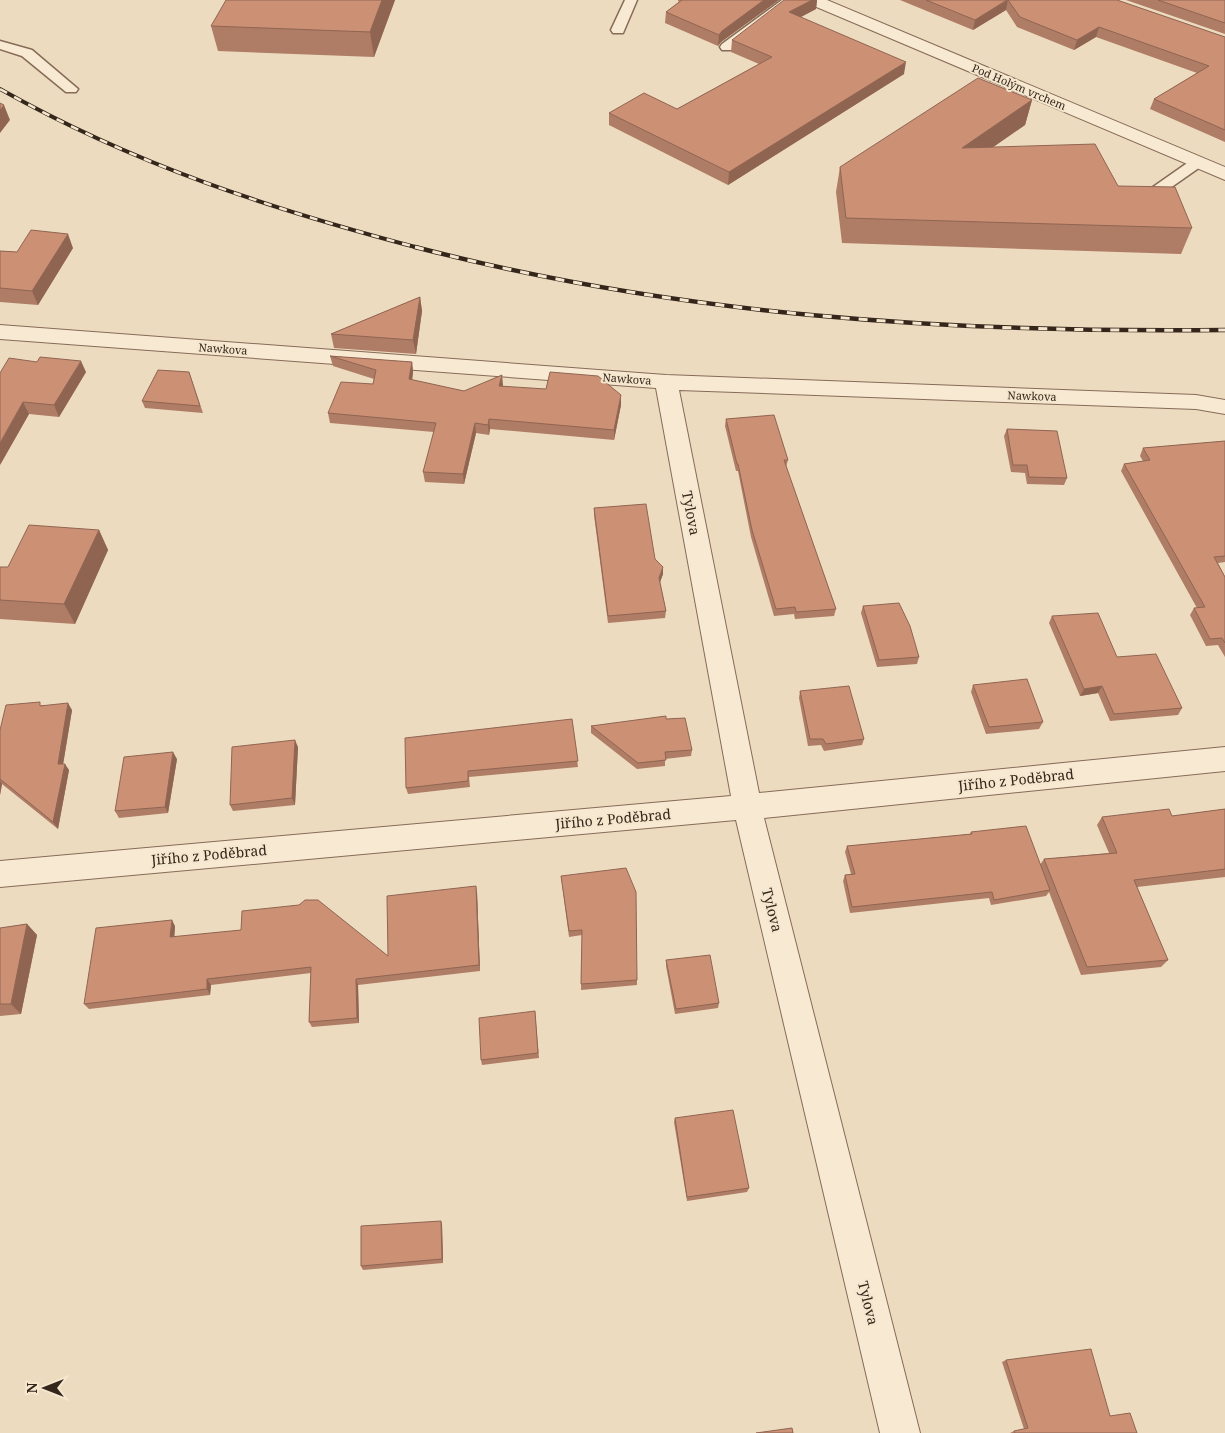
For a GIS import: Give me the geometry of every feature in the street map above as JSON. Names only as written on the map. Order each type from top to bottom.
[{"type":"street","name":"Pod Holým vrchem","points":[[814,0],[1225,174]]},
{"type":"street","name":"Nawkova","points":[[0,332],[666,382],[1196,402],[1225,407]]},
{"type":"street","name":"Tylova","points":[[666,382],[747,807],[900,1433]]},
{"type":"street","name":"Jiřího z Poděbrad","points":[[0,874],[747,807],[1225,759]]},
{"type":"lane","points":[[618,30],[631,0]]},
{"type":"lane","points":[[727,47],[790,0]]},
{"type":"lane","points":[[0,45],[27,53],[71,89]]},
{"type":"lane","points":[[1158,190],[1198,162]]},
{"type":"building","points":[[226,0],[382,0],[370,32],[211,26]]},
{"type":"building","points":[[682,0],[764,0],[719,35],[666,12]]},
{"type":"building","points":[[784,0],[812,0],[789,12],[906,62],[729,172],[609,113],[644,93],[677,109],[772,57],[732,40]]},
{"type":"building","points":[[926,0],[1007,0],[975,20]]},
{"type":"building","points":[[1008,0],[1117,0],[1225,37],[1225,130],[1154,99],[1209,66],[1099,27],[1077,40],[1020,17]]},
{"type":"building","points":[[1158,0],[1225,0],[1225,23]]},
{"type":"building","points":[[978,78],[1032,100],[962,148],[1095,144],[1118,186],[1175,187],[1192,228],[846,218],[840,167]]},
{"type":"building","points":[[31,230],[68,234],[32,291],[0,288],[0,251],[17,252]]},
{"type":"building","points":[[420,297],[413,340],[331,334]]},
{"type":"building","points":[[330,356],[412,362],[409,379],[464,391],[502,375],[499,386],[546,389],[550,372],[598,376],[621,395],[614,430],[489,419],[488,425],[475,423],[463,474],[423,472],[436,423],[328,413],[341,382],[373,384],[376,370]]},
{"type":"building","points":[[40,357],[81,361],[54,405],[23,402],[0,443],[0,373],[9,358],[37,362]]},
{"type":"building","points":[[158,370],[189,372],[200,406],[142,401]]},
{"type":"building","points":[[774,415],[788,460],[784,460],[836,609],[796,612],[795,607],[776,609],[752,530],[726,419]]},
{"type":"building","points":[[1007,429],[1057,431],[1067,478],[1029,477],[1027,465],[1013,465]]},
{"type":"building","points":[[1225,441],[1225,556],[1214,557],[1225,577],[1225,643],[1222,638],[1210,639],[1194,608],[1205,607],[1124,464],[1150,460],[1143,448]]},
{"type":"building","points":[[646,504],[655,559],[663,567],[659,578],[666,611],[608,616],[594,508]]},
{"type":"building","points":[[29,525],[99,530],[64,604],[0,600],[0,567],[8,567]]},
{"type":"building","points":[[899,603],[910,626],[919,657],[879,660],[863,606]]},
{"type":"building","points":[[1098,613],[1117,657],[1156,654],[1182,708],[1114,714],[1102,686],[1084,689],[1052,616]]},
{"type":"building","points":[[1027,679],[1043,722],[989,727],[973,685]]},
{"type":"building","points":[[849,686],[864,739],[826,744],[823,739],[810,739],[800,691]]},
{"type":"building","points":[[40,702],[40,706],[68,703],[58,764],[65,764],[53,822],[0,779],[0,730],[6,705]]},
{"type":"building","points":[[666,716],[666,719],[685,718],[692,750],[665,752],[666,760],[638,763],[591,726]]},
{"type":"building","points":[[572,719],[578,761],[468,771],[468,781],[406,788],[405,738]]},
{"type":"building","points":[[295,740],[292,798],[230,805],[232,747]]},
{"type":"building","points":[[173,752],[165,807],[115,811],[124,757]]},
{"type":"building","points":[[1169,809],[1172,816],[1225,809],[1225,869],[1134,880],[1168,960],[1087,967],[1044,859],[1117,853],[1102,817]]},
{"type":"building","points":[[1026,826],[1050,890],[994,900],[992,892],[852,907],[845,875],[855,874],[847,846],[972,834],[971,832]]},
{"type":"building","points":[[626,868],[636,892],[637,980],[581,984],[582,930],[569,931],[561,876]]},
{"type":"building","points":[[476,886],[479,965],[356,979],[357,1018],[309,1022],[311,967],[207,979],[207,989],[84,1004],[96,928],[172,920],[170,937],[241,930],[242,911],[299,905],[305,900],[318,900],[388,956],[387,896]]},
{"type":"building","points":[[27,924],[11,1004],[0,1004],[0,928]]},
{"type":"building","points":[[710,955],[719,1003],[676,1009],[666,960]]},
{"type":"building","points":[[535,1011],[538,1053],[481,1060],[479,1018]]},
{"type":"building","points":[[733,1110],[749,1188],[687,1197],[675,1118]]},
{"type":"building","points":[[441,1221],[442,1259],[361,1266],[361,1226]]},
{"type":"building","points":[[1091,1349],[1110,1416],[1130,1413],[1137,1433],[1015,1433],[1014,1431],[1028,1428],[1006,1360]]},
{"type":"building","points":[[792,1428],[793,1433],[756,1433]]},
{"type":"railway","points":[[0,89],[102,140],[205,182],[257,201],[417,247]]},
{"type":"railway","points":[[417,247],[615,290],[817,316],[1020,328],[1225,330]]}]
